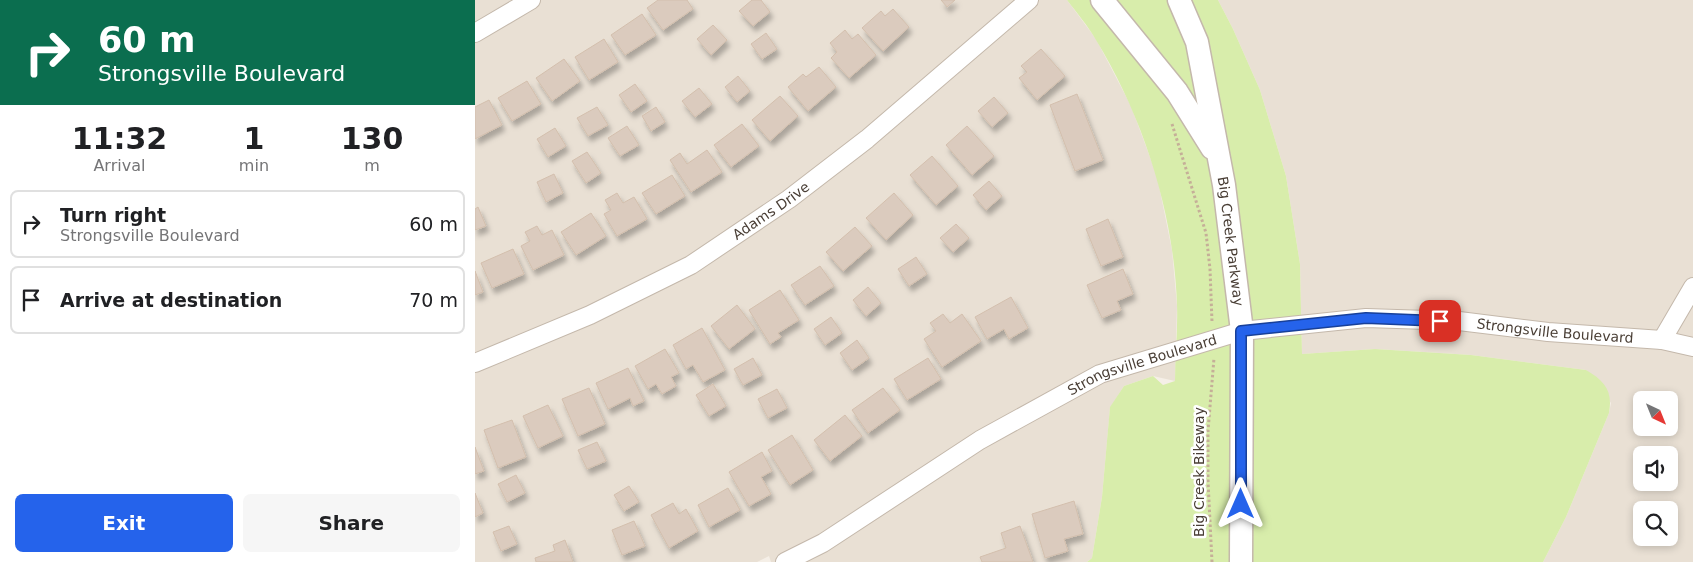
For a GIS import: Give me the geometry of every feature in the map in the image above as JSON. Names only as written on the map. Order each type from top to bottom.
[{"type":"street","points":[[475,33],[531,0]]},
{"type":"street","name":"Adams Drive","points":[[475,363],[590,314],[691,265],[789,199],[867,139],[1029,0]]},
{"type":"street","name":"Big Creek Parkway","points":[[1102,0],[1177,92],[1219,159]]},
{"type":"street","name":"Big Creek Parkway","points":[[1179,0],[1197,42],[1224,185],[1241,331],[1241,562]]},
{"type":"street","points":[[1662,340],[1693,287]]},
{"type":"street","name":"Strongsville Boulevard","points":[[785,562],[823,543],[980,440],[1100,374],[1241,331],[1366,318],[1459,321],[1548,332],[1662,340],[1693,347]]},
{"type":"path","points":[[1172,121],[1206,233],[1214,326]]},
{"type":"path","name":"Big Creek Bikeway","points":[[1212,562],[1208,481],[1208,431],[1214,352]]},
{"type":"shaded area","points":[[475,0],[1067,0],[1096,39],[1131,106],[1157,176],[1172,250],[1177,306],[1175,381],[1153,376],[1124,386],[1110,408],[1102,497],[1092,558],[1087,562],[771,562],[769,556],[757,562],[475,562]]},
{"type":"shaded area","points":[[1218,0],[1693,0],[1693,562],[1543,562],[1566,517],[1609,413],[1611,403],[1586,370],[1471,355],[1375,349],[1302,354],[1300,264],[1286,176],[1260,90]]},
{"type":"green space","points":[[1067,0],[1218,0],[1260,90],[1286,176],[1300,264],[1302,354],[1375,349],[1471,355],[1586,370],[1603,383],[1610,399],[1609,413],[1566,517],[1543,562],[1087,562],[1092,558],[1102,497],[1110,407],[1124,386],[1153,376],[1163,385],[1175,381],[1177,305],[1175,270],[1170,236],[1163,202],[1142,134],[1113,70],[1093,35]]},
{"type":"building","points":[[658,0],[687,0],[693,9],[663,30],[647,8]]},
{"type":"building","points":[[752,0],[761,0],[770,12],[753,26],[739,11]]},
{"type":"building","points":[[941,0],[955,0],[947,7]]},
{"type":"building","points":[[893,9],[909,27],[883,51],[862,28],[881,11],[885,16]]},
{"type":"building","points":[[642,14],[656,35],[625,55],[611,35]]},
{"type":"building","points":[[713,25],[727,40],[711,55],[697,39]]},
{"type":"building","points":[[845,30],[852,39],[858,34],[876,55],[849,78],[831,58],[837,52],[830,43]]},
{"type":"building","points":[[766,33],[777,49],[762,59],[751,44]]},
{"type":"building","points":[[604,39],[618,62],[589,80],[575,57]]},
{"type":"building","points":[[1041,49],[1065,76],[1037,100],[1019,78],[1027,72],[1021,66]]},
{"type":"building","points":[[564,59],[580,81],[552,101],[536,78]]},
{"type":"building","points":[[819,67],[836,87],[808,111],[788,87],[803,74],[806,77]]},
{"type":"building","points":[[738,76],[750,91],[737,102],[725,87]]},
{"type":"building","points":[[527,81],[541,104],[512,121],[498,98]]},
{"type":"building","points":[[635,84],[647,101],[631,112],[619,95]]},
{"type":"building","points":[[699,88],[712,104],[695,117],[682,101]]},
{"type":"building","points":[[1077,94],[1103,160],[1075,171],[1050,105]]},
{"type":"building","points":[[780,96],[798,116],[770,141],[752,120]]},
{"type":"building","points":[[994,97],[1008,113],[992,127],[978,111]]},
{"type":"building","points":[[489,100],[502,125],[475,139],[475,107]]},
{"type":"building","points":[[597,107],[608,125],[588,136],[577,118]]},
{"type":"building","points":[[656,107],[665,122],[651,131],[642,116]]},
{"type":"building","points":[[742,124],[759,146],[731,167],[714,145]]},
{"type":"building","points":[[627,126],[639,145],[620,156],[608,138]]},
{"type":"building","points":[[967,126],[994,156],[972,175],[946,145]]},
{"type":"building","points":[[555,128],[566,146],[548,157],[537,139]]},
{"type":"building","points":[[707,150],[722,172],[691,192],[670,160],[680,153],[687,164]]},
{"type":"building","points":[[587,152],[601,173],[586,183],[572,161]]},
{"type":"building","points":[[932,156],[958,186],[936,205],[910,175]]},
{"type":"building","points":[[554,174],[563,193],[546,202],[537,182]]},
{"type":"building","points":[[672,175],[685,196],[656,214],[642,193]]},
{"type":"building","points":[[989,181],[1002,196],[986,210],[973,195]]},
{"type":"building","points":[[617,193],[623,203],[634,197],[647,219],[617,236],[604,214],[611,210],[605,200]]},
{"type":"building","points":[[894,193],[913,215],[886,240],[866,218]]},
{"type":"building","points":[[478,207],[486,226],[475,230],[475,209]]},
{"type":"building","points":[[591,213],[606,236],[576,255],[561,232]]},
{"type":"building","points":[[1108,219],[1123,257],[1101,266],[1086,229]]},
{"type":"building","points":[[956,224],[969,238],[953,252],[940,238]]},
{"type":"building","points":[[537,226],[542,235],[552,230],[564,255],[533,270],[521,246],[530,241],[525,232]]},
{"type":"building","points":[[855,227],[872,246],[843,271],[826,252]]},
{"type":"building","points":[[513,249],[524,274],[492,288],[481,263]]},
{"type":"building","points":[[916,257],[927,274],[909,286],[898,269]]},
{"type":"building","points":[[820,266],[834,286],[805,305],[791,285]]},
{"type":"building","points":[[1123,269],[1133,294],[1117,301],[1121,310],[1102,318],[1087,285]]},
{"type":"building","points":[[475,271],[483,292],[475,295]]},
{"type":"building","points":[[868,287],[881,303],[866,316],[853,300]]},
{"type":"building","points":[[780,290],[799,320],[778,333],[781,337],[770,344],[749,310]]},
{"type":"building","points":[[1011,297],[1028,328],[1009,339],[1004,329],[987,339],[975,317]]},
{"type":"building","points":[[737,305],[755,329],[729,349],[711,326]]},
{"type":"building","points":[[943,314],[950,323],[962,314],[981,341],[942,367],[924,339],[936,331],[930,323]]},
{"type":"building","points":[[831,317],[842,333],[825,345],[814,329]]},
{"type":"building","points":[[702,328],[725,370],[703,382],[693,365],[686,369],[673,345]]},
{"type":"building","points":[[857,340],[869,358],[852,370],[840,353]]},
{"type":"building","points":[[665,349],[679,373],[671,377],[676,386],[662,394],[656,384],[648,389],[635,366]]},
{"type":"building","points":[[753,358],[762,375],[743,385],[734,369]]},
{"type":"building","points":[[928,358],[941,379],[907,400],[894,379]]},
{"type":"building","points":[[628,368],[644,401],[633,406],[630,398],[608,409],[596,383]]},
{"type":"building","points":[[713,384],[726,406],[709,416],[696,395]]},
{"type":"building","points":[[589,388],[605,424],[578,436],[562,399]]},
{"type":"building","points":[[883,388],[900,410],[868,433],[852,410]]},
{"type":"building","points":[[777,389],[787,408],[768,418],[758,399]]},
{"type":"building","points":[[548,405],[563,436],[538,448],[523,416]]},
{"type":"building","points":[[845,415],[862,436],[830,461],[814,440]]},
{"type":"building","points":[[512,420],[526,457],[498,468],[484,430]]},
{"type":"building","points":[[792,435],[813,470],[790,485],[768,450]]},
{"type":"building","points":[[597,442],[606,461],[587,469],[578,450]]},
{"type":"building","points":[[475,447],[484,471],[475,474]]},
{"type":"building","points":[[762,452],[772,471],[761,477],[771,494],[749,506],[729,472]]},
{"type":"building","points":[[516,475],[525,493],[507,502],[498,484]]},
{"type":"building","points":[[629,486],[639,502],[624,511],[614,495]]},
{"type":"building","points":[[728,488],[740,510],[709,527],[698,505]]},
{"type":"building","points":[[475,493],[483,513],[475,517]]},
{"type":"building","points":[[1074,501],[1083,534],[1064,539],[1068,551],[1045,558],[1032,514]]},
{"type":"building","points":[[673,503],[679,514],[686,509],[698,531],[669,548],[651,515]]},
{"type":"building","points":[[634,521],[645,546],[622,555],[612,530]]},
{"type":"building","points":[[509,526],[517,544],[501,551],[493,532]]},
{"type":"building","points":[[1020,526],[1033,562],[982,562],[980,557],[1006,548],[1001,533]]},
{"type":"building","points":[[565,540],[573,562],[536,562],[535,558],[555,551],[553,545]]},
{"type":"route","points":[[1241,504],[1241,331],[1366,318],[1440,321]]}]
